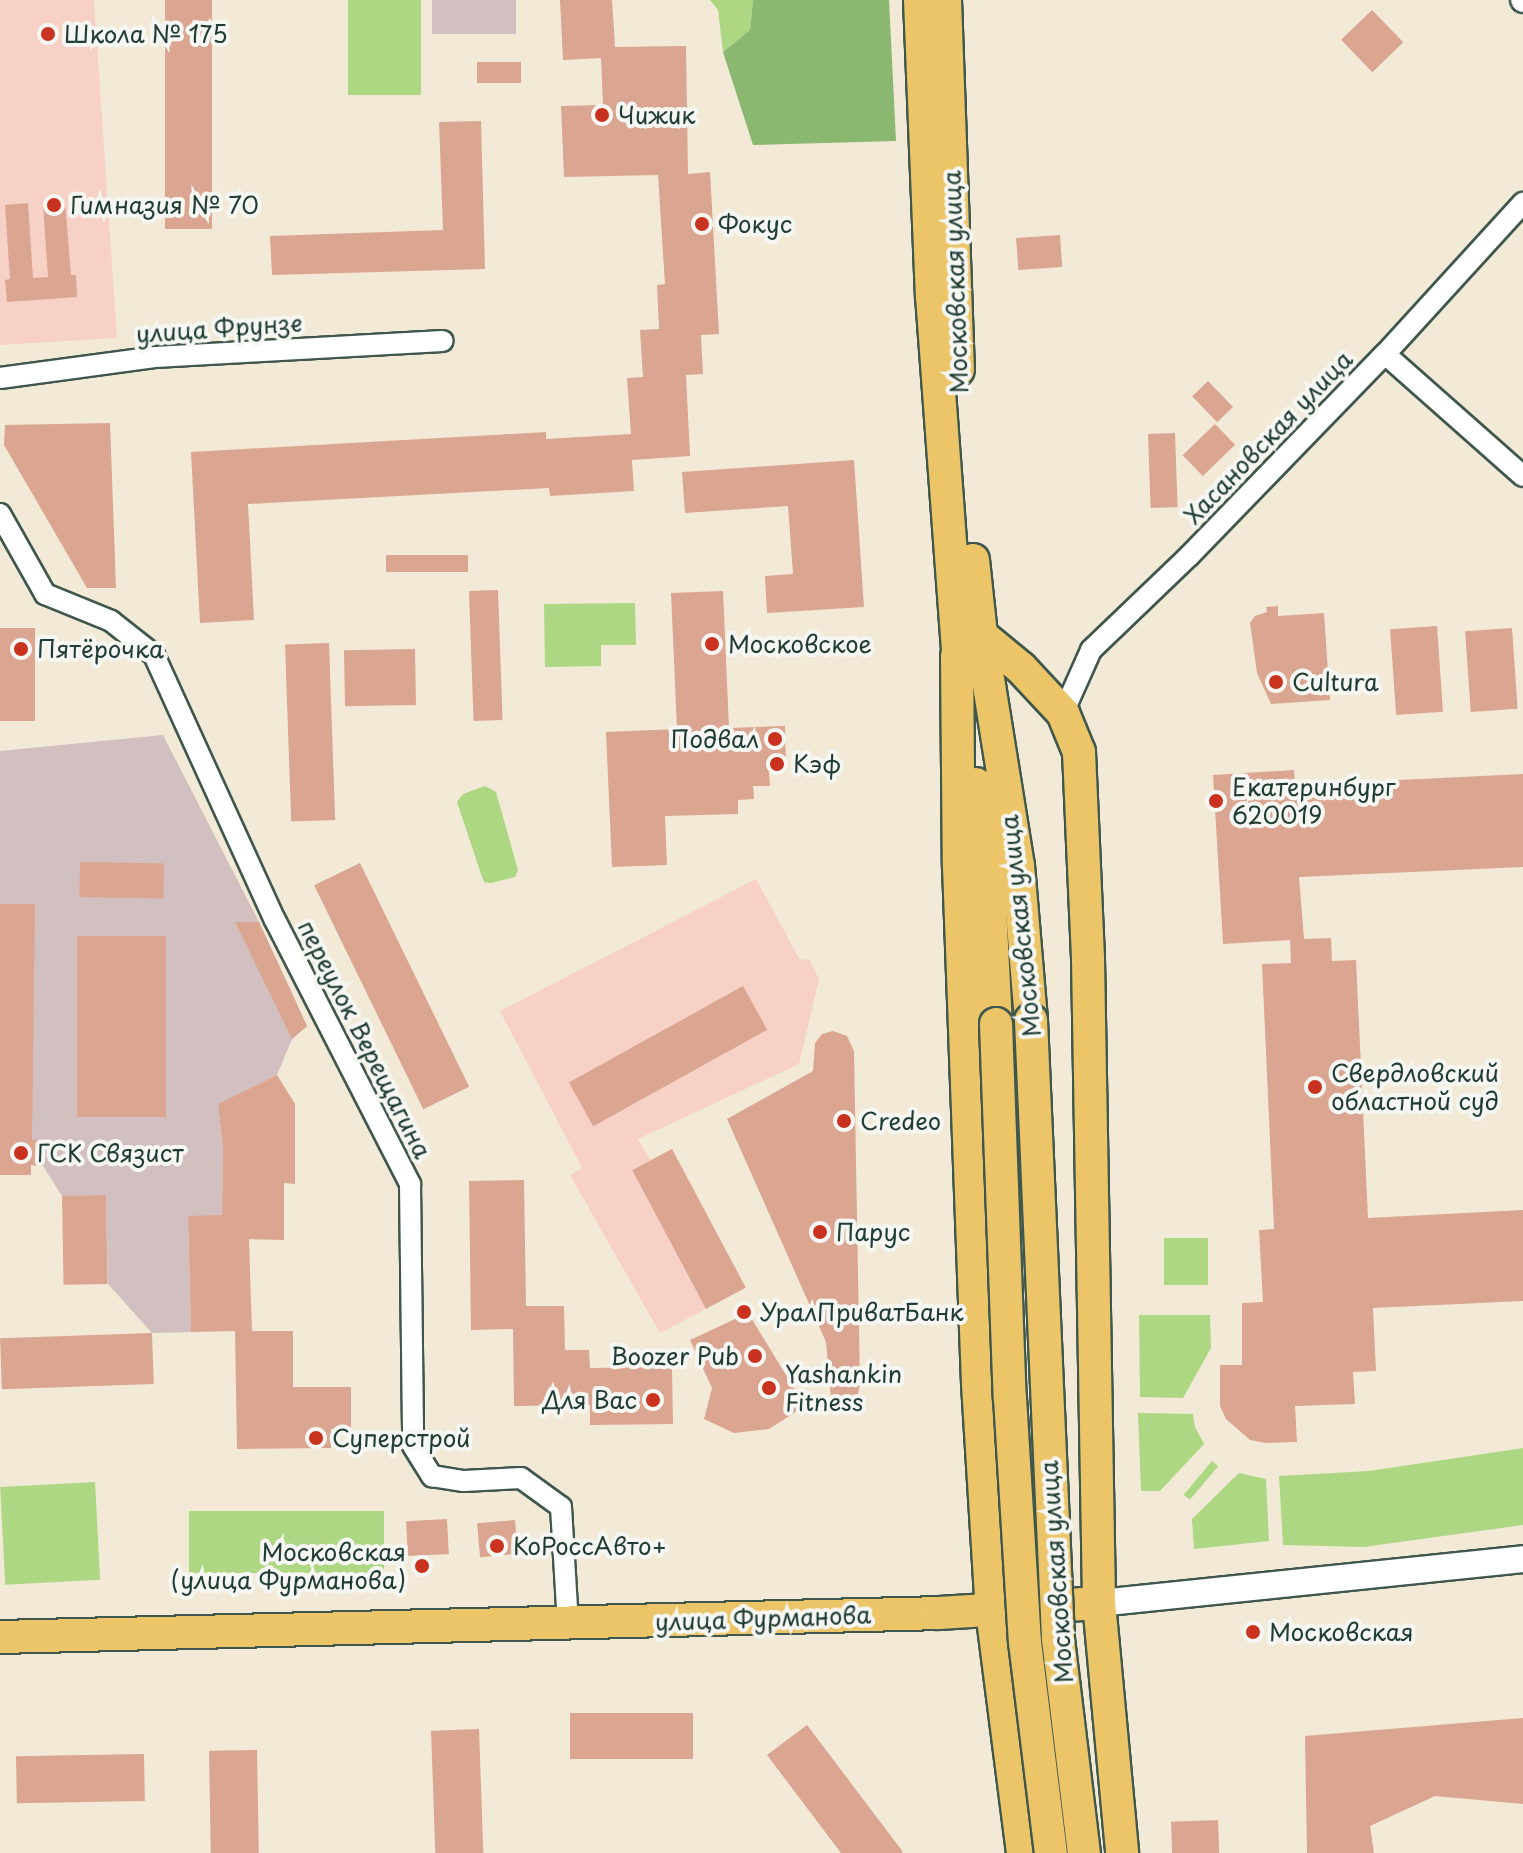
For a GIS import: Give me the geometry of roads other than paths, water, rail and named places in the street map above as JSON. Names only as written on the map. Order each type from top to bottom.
[{"type":"main road","name":"Московская улица","points":[[920,0],[932,296],[969,645],[988,867],[1010,1398],[1025,1642],[1051,1853]]},
{"type":"main road","name":"Московская улица","points":[[945,0],[969,645],[1018,865],[1031,1020],[1058,1639],[1084,1853]]},
{"type":"main road","points":[[1023,1853],[992,1611],[978,1384],[963,960],[969,645],[1021,668],[1063,713]]},
{"type":"main road","name":"Московская улица","points":[[1063,713],[1079,752],[1083,786],[1099,1603],[1122,1853]]},
{"type":"main road","name":"улица Фурманова","points":[[0,1637],[992,1611],[1099,1603]]},
{"type":"street","name":"Хасановская улица","points":[[1063,713],[1091,650],[1147,598],[1385,354],[1523,203]]},
{"type":"street","name":"улица Фрунзе","points":[[0,378],[155,357],[443,341]]},
{"type":"street","points":[[1385,354],[1523,476]]},
{"type":"street","name":"переулок Верещагина","points":[[0,514],[45,594],[111,621],[154,655],[275,920],[410,1184],[413,1446],[432,1476],[464,1481],[521,1478],[561,1507],[568,1624]]},
{"type":"street","name":"улица Фурманова","points":[[1099,1603],[1523,1559]]},
{"type":"place","name":"Школа № 175","points":[[48,34]]},
{"type":"place","name":"Чижик","points":[[602,115]]},
{"type":"place","name":"Гимназия № 70","points":[[54,205]]},
{"type":"place","name":"Фокус","points":[[702,224]]},
{"type":"place","name":"Московское","points":[[712,644]]},
{"type":"place","name":"Пятёрочка","points":[[21,649]]},
{"type":"place","name":"Cultura","points":[[1276,682]]},
{"type":"place","name":"Подвал","points":[[775,739]]},
{"type":"place","name":"Кэф","points":[[777,764]]},
{"type":"place","name":"Екатеринбург 620019","points":[[1216,801]]},
{"type":"place","name":"Свердловский областной суд","points":[[1315,1087]]},
{"type":"place","name":"Credeo","points":[[844,1121]]},
{"type":"place","name":"ГСК Связист","points":[[21,1153]]},
{"type":"place","name":"Парус","points":[[820,1232]]},
{"type":"place","name":"УралПриватБанк","points":[[744,1312]]},
{"type":"place","name":"Boozer Pub","points":[[755,1356]]},
{"type":"place","name":"Yashankin Fitness","points":[[769,1388]]},
{"type":"place","name":"Для Вас","points":[[653,1400]]},
{"type":"place","name":"Суперстрой","points":[[316,1438]]},
{"type":"place","name":"КоРоссАвто+","points":[[497,1546]]},
{"type":"place","name":"Московская (улица Фурманова)","points":[[422,1566]]},
{"type":"place","name":"Московская","points":[[1253,1632]]}]
